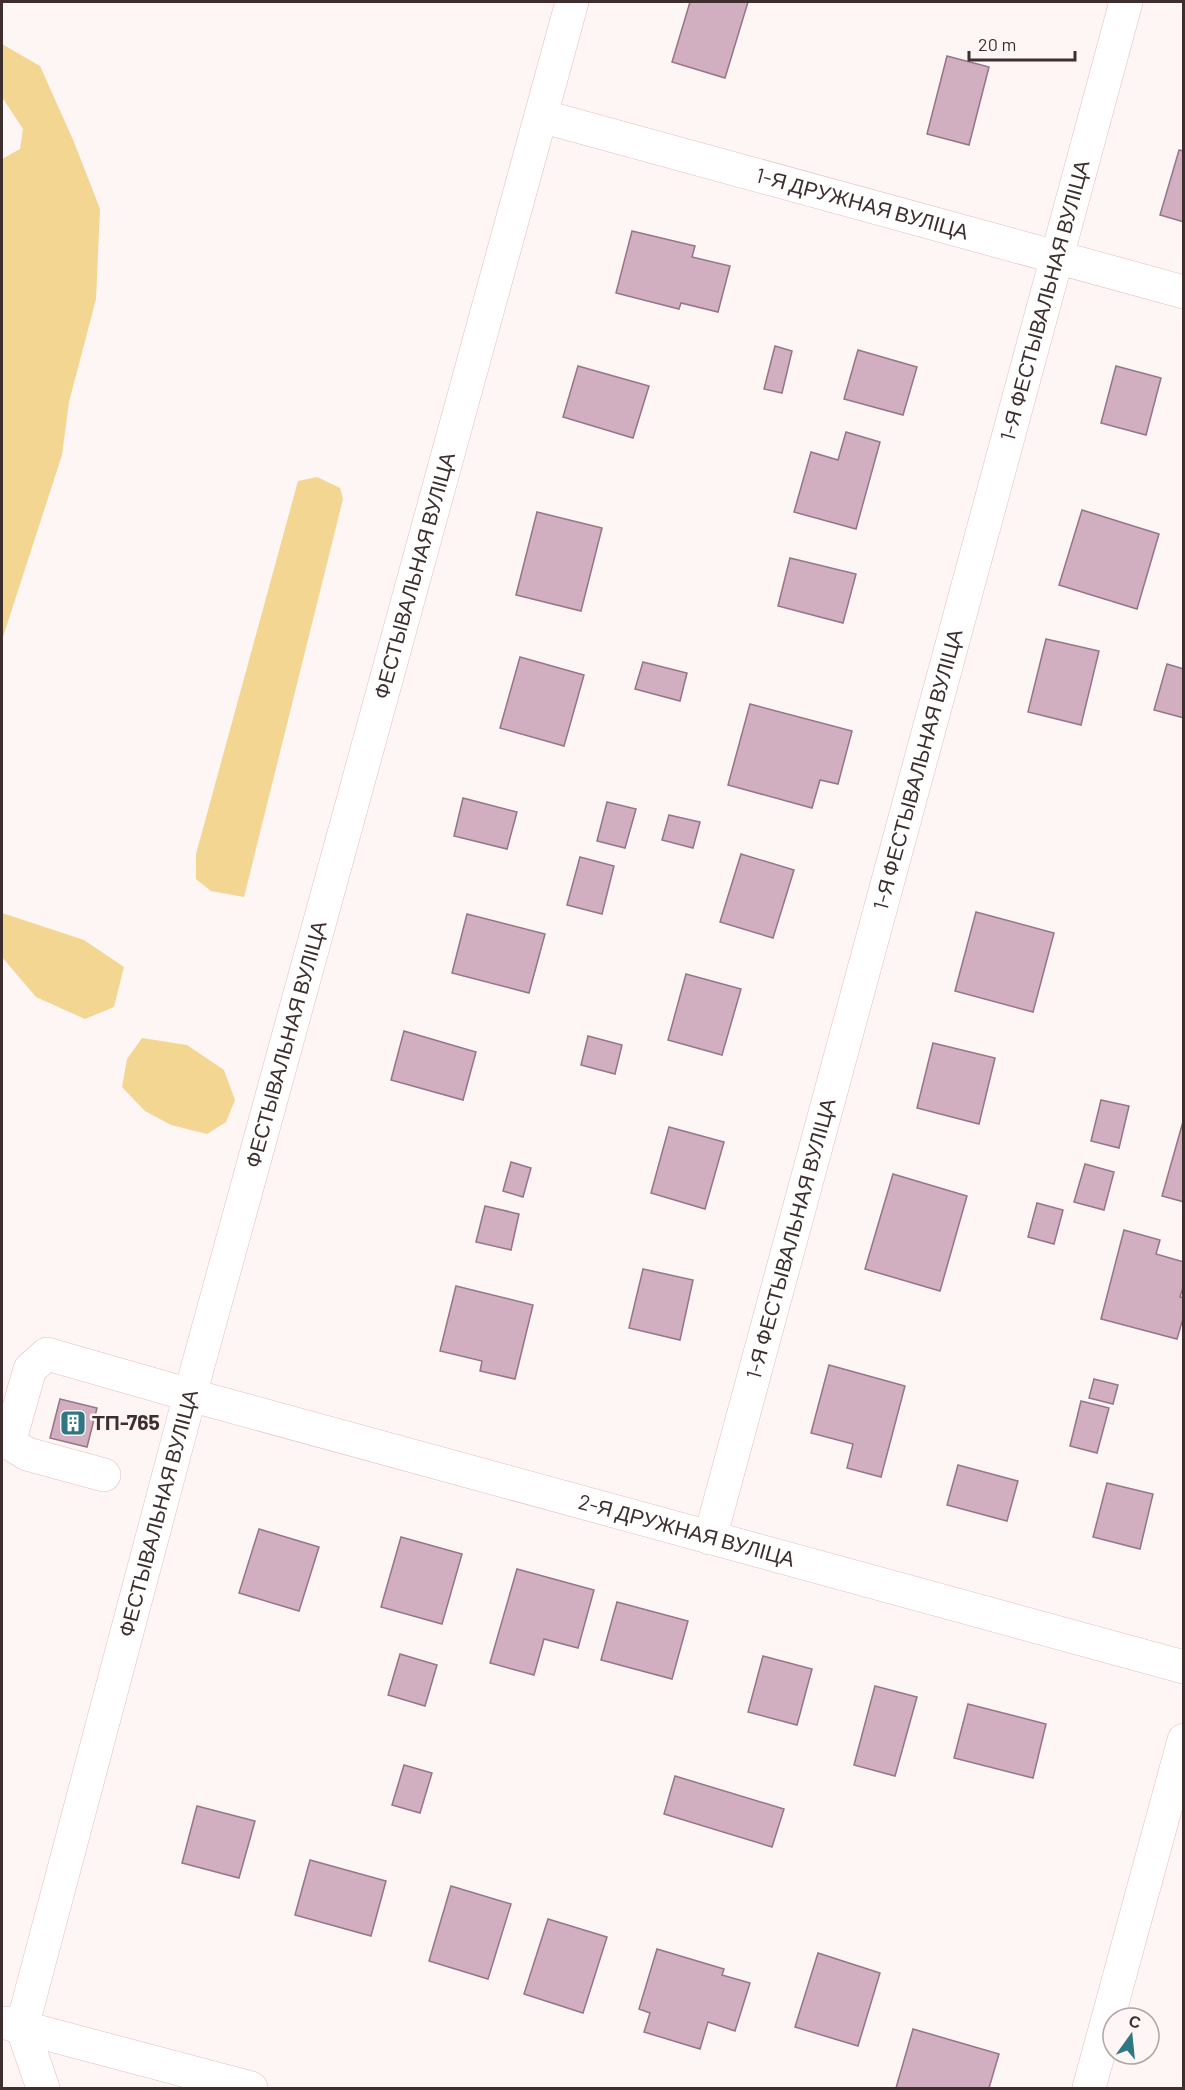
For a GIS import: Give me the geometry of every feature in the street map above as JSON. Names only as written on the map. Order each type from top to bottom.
[{"type":"street","name":"ФЕСТЫВАЛЬНАЯ ВУЛІЦА","points":[[12,2024],[190,1395],[572,2]]},
{"type":"street","name":"1-Я ФЕСТЫВАЛЬНАЯ ВУЛІЦА","points":[[710,1538],[1126,2]]},
{"type":"street","name":"1-Я ДРУЖНАЯ ВУЛІЦА","points":[[541,116],[1184,292]]},
{"type":"street","name":"2-Я ДРУЖНАЯ ВУЛІЦА","points":[[104,1475],[27,1454],[9,1443],[30,1369],[46,1354],[1184,1667]]},
{"type":"street","points":[[1089,2088],[1184,1740]]},
{"type":"street","points":[[12,2024],[43,2088]]},
{"type":"street","points":[[12,2024],[251,2088]]},
{"type":"shaded area","points":[[2,44],[40,66],[74,142],[100,209],[96,299],[69,402],[62,455],[2,640],[2,159],[20,149],[23,129],[2,97]]},
{"type":"shaded area","points":[[317,477],[340,488],[343,499],[244,897],[211,891],[196,879],[196,854],[298,481]]},
{"type":"shaded area","points":[[2,913],[84,940],[124,967],[114,1007],[85,1019],[36,997],[2,957]]},
{"type":"shaded area","points":[[142,1038],[187,1045],[224,1070],[235,1100],[226,1122],[207,1134],[171,1125],[145,1111],[122,1087],[127,1059]]},
{"type":"building","points":[[690,2],[748,2],[725,78],[672,62]]},
{"type":"building","points":[[947,56],[989,67],[969,145],[927,134]]},
{"type":"building","points":[[1179,150],[1184,151],[1184,222],[1160,215]]},
{"type":"building","points":[[632,231],[695,246],[692,257],[730,266],[718,312],[681,303],[679,309],[616,293]]},
{"type":"building","points":[[775,346],[792,351],[782,393],[764,389]]},
{"type":"building","points":[[858,350],[917,367],[903,415],[844,399]]},
{"type":"building","points":[[578,366],[649,386],[633,438],[563,417]]},
{"type":"building","points":[[1116,366],[1161,378],[1146,435],[1101,423]]},
{"type":"building","points":[[846,432],[880,442],[856,529],[794,512],[811,452],[838,460]]},
{"type":"building","points":[[1082,510],[1159,534],[1137,609],[1059,585]]},
{"type":"building","points":[[537,512],[602,528],[581,611],[516,595]]},
{"type":"building","points":[[790,558],[856,574],[843,623],[778,606]]},
{"type":"building","points":[[1046,639],[1099,651],[1081,725],[1028,712]]},
{"type":"building","points":[[520,657],[584,675],[564,746],[500,728]]},
{"type":"building","points":[[643,662],[687,673],[680,701],[635,689]]},
{"type":"building","points":[[1167,664],[1184,669],[1184,718],[1154,710]]},
{"type":"building","points":[[750,704],[852,731],[838,784],[820,780],[812,808],[728,785]]},
{"type":"building","points":[[463,798],[517,812],[507,849],[454,836]]},
{"type":"building","points":[[607,802],[636,809],[625,848],[597,841]]},
{"type":"building","points":[[669,815],[700,822],[693,848],[662,840]]},
{"type":"building","points":[[741,854],[794,870],[773,938],[720,922]]},
{"type":"building","points":[[580,857],[614,866],[602,914],[567,905]]},
{"type":"building","points":[[976,912],[1054,933],[1033,1012],[955,991]]},
{"type":"building","points":[[467,914],[545,934],[529,993],[452,973]]},
{"type":"building","points":[[686,974],[741,989],[722,1055],[668,1040]]},
{"type":"building","points":[[404,1031],[476,1052],[463,1100],[391,1080]]},
{"type":"building","points":[[588,1036],[622,1045],[615,1074],[581,1065]]},
{"type":"building","points":[[933,1043],[995,1058],[979,1124],[917,1108]]},
{"type":"building","points":[[1101,1100],[1129,1106],[1119,1148],[1091,1141]]},
{"type":"building","points":[[1184,1118],[1184,1202],[1162,1196]]},
{"type":"building","points":[[669,1127],[724,1142],[705,1209],[651,1193]]},
{"type":"building","points":[[511,1162],[531,1168],[523,1197],[503,1191]]},
{"type":"building","points":[[1085,1164],[1114,1172],[1104,1210],[1074,1202]]},
{"type":"building","points":[[893,1174],[967,1196],[940,1291],[865,1269]]},
{"type":"building","points":[[1037,1203],[1063,1210],[1054,1244],[1028,1237]]},
{"type":"building","points":[[485,1206],[519,1214],[511,1250],[476,1242]]},
{"type":"building","points":[[1124,1230],[1160,1240],[1156,1254],[1184,1262],[1184,1284],[1180,1297],[1184,1298],[1184,1315],[1177,1339],[1101,1319]]},
{"type":"building","points":[[643,1269],[693,1280],[680,1340],[629,1328]]},
{"type":"building","points":[[456,1286],[533,1305],[515,1379],[480,1371],[482,1361],[440,1351]]},
{"type":"building","points":[[829,1365],[905,1386],[881,1477],[847,1468],[853,1444],[811,1433]]},
{"type":"building","points":[[1094,1379],[1118,1385],[1113,1404],[1089,1398]]},
{"type":"building","name":"ТП-765","points":[[60,1399],[97,1408],[87,1447],[50,1438]]},
{"type":"building","points":[[1081,1401],[1109,1408],[1097,1453],[1070,1446]]},
{"type":"building","points":[[958,1465],[1018,1481],[1007,1521],[947,1505]]},
{"type":"building","points":[[1107,1483],[1153,1494],[1140,1549],[1093,1537]]},
{"type":"building","points":[[259,1529],[319,1547],[299,1611],[239,1593]]},
{"type":"building","points":[[401,1537],[462,1554],[442,1624],[381,1607]]},
{"type":"building","points":[[517,1569],[594,1590],[578,1648],[544,1639],[534,1675],[490,1663]]},
{"type":"building","points":[[617,1602],[688,1621],[672,1679],[601,1660]]},
{"type":"building","points":[[400,1654],[437,1665],[425,1706],[388,1695]]},
{"type":"building","points":[[763,1656],[812,1669],[797,1725],[748,1712]]},
{"type":"building","points":[[875,1686],[917,1697],[895,1776],[854,1765]]},
{"type":"building","points":[[968,1704],[1046,1724],[1033,1778],[954,1758]]},
{"type":"building","points":[[404,1765],[432,1773],[420,1813],[392,1805]]},
{"type":"building","points":[[675,1776],[784,1809],[772,1847],[664,1814]]},
{"type":"building","points":[[197,1806],[255,1821],[239,1878],[182,1863]]},
{"type":"building","points":[[310,1860],[386,1881],[371,1936],[295,1915]]},
{"type":"building","points":[[451,1886],[511,1904],[488,1979],[429,1961]]},
{"type":"building","points":[[548,1919],[607,1937],[583,2013],[524,1994]]},
{"type":"building","points":[[657,1949],[724,1969],[722,1975],[750,1983],[735,2031],[708,2022],[700,2049],[644,2032],[650,2013],[639,2009]]},
{"type":"building","points":[[818,1953],[880,1973],[858,2046],[795,2027]]},
{"type":"building","points":[[913,2029],[999,2054],[989,2088],[896,2088]]},
{"type":"place","name":"ТП-765","points":[[73,1423]]}]
